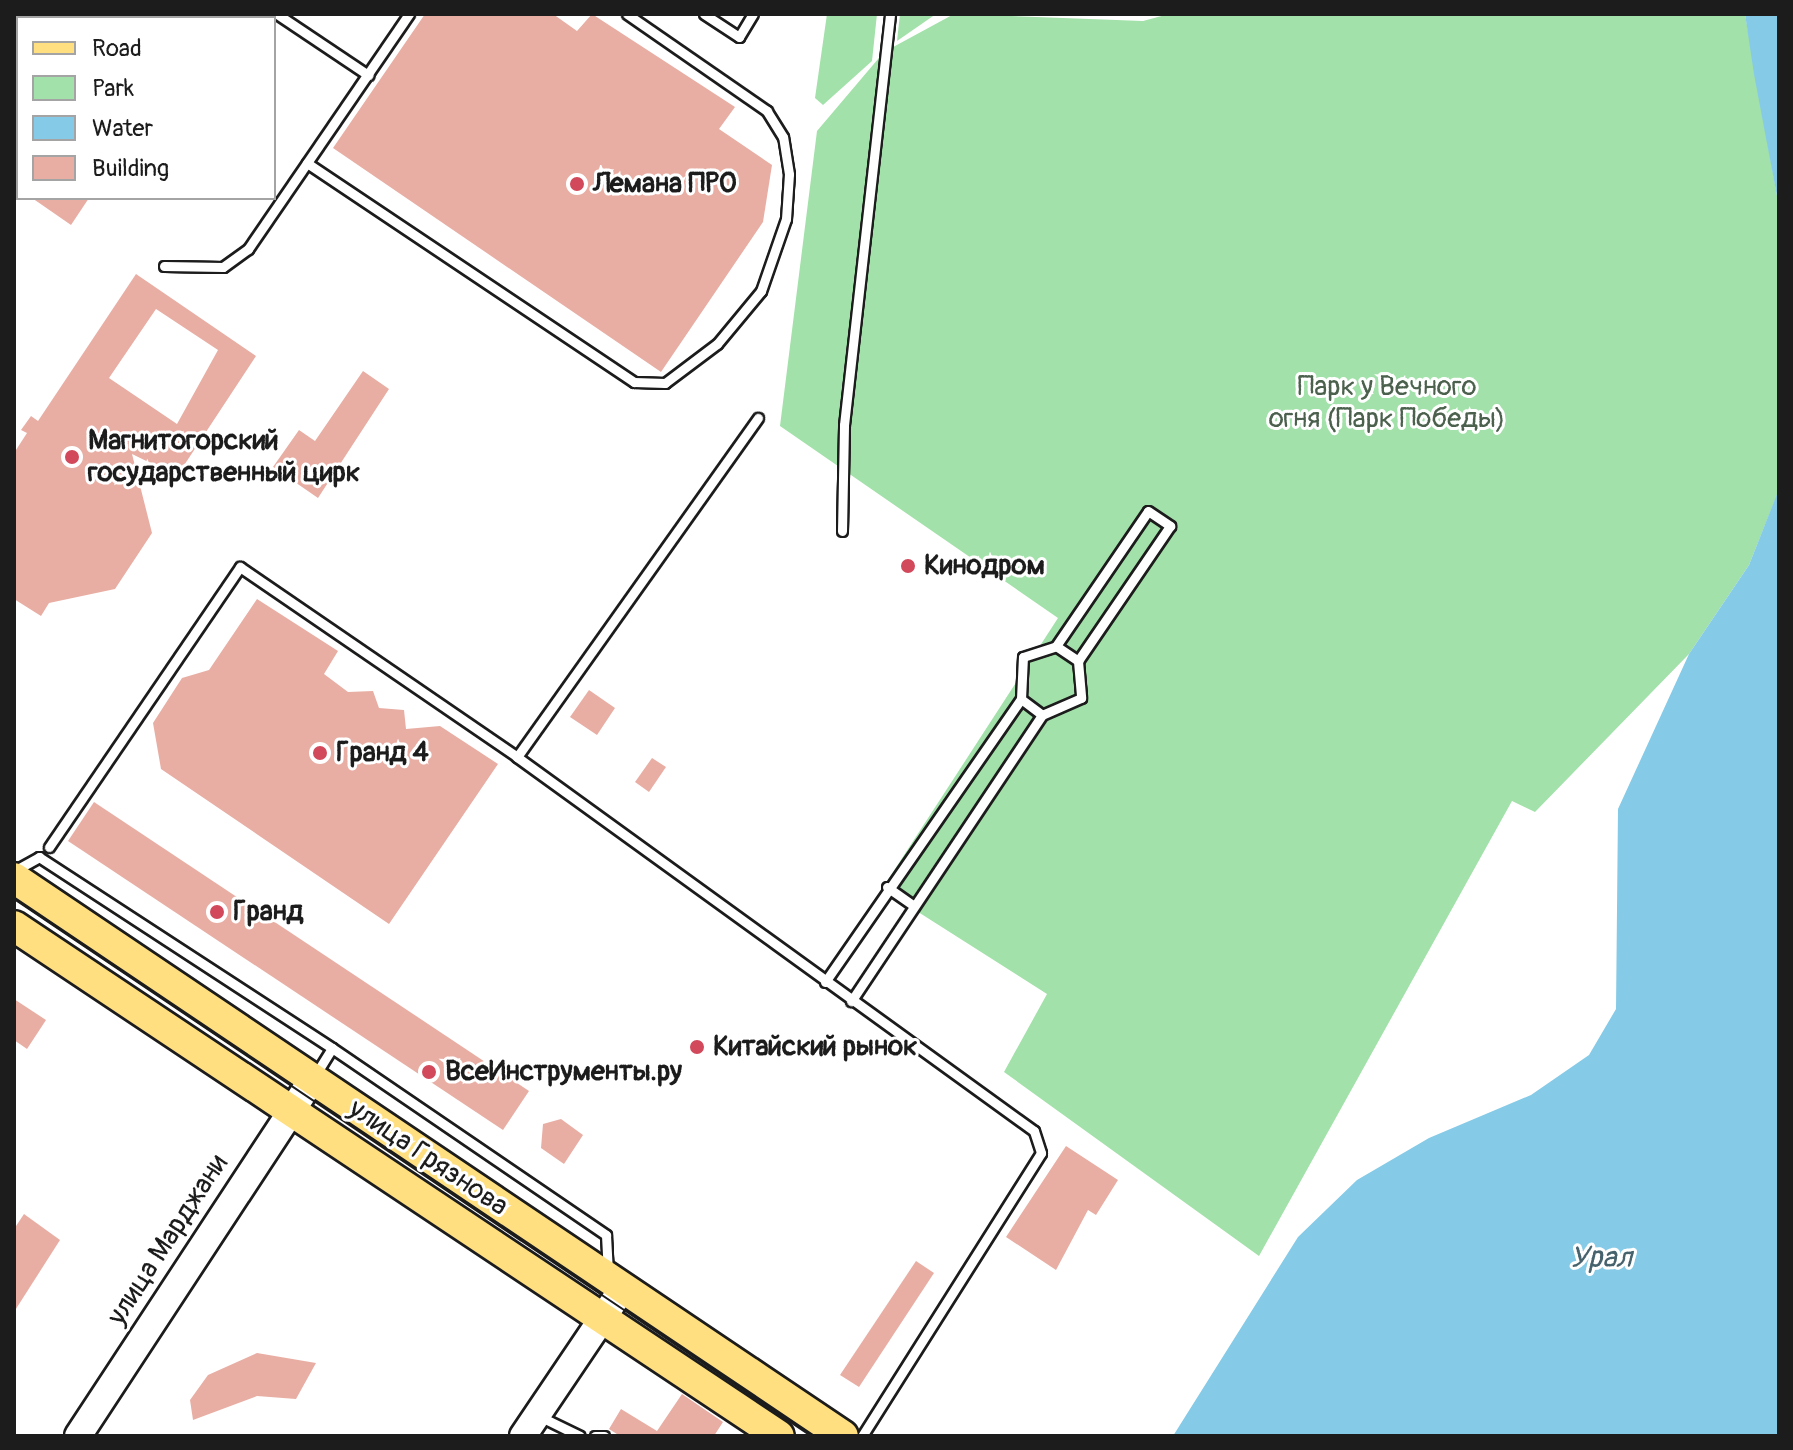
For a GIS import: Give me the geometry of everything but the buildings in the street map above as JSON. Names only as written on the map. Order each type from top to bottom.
[{"type":"main road","name":"улица Грязнова","points":[[14,878],[843,1436]]},
{"type":"main road","name":"улица Грязнова","points":[[14,926],[763,1431]]},
{"type":"street","name":"улица Марджани","points":[[78,1436],[312,1080]]},
{"type":"street","points":[[530,1426],[601,1322],[616,1285]]},
{"type":"lane","points":[[277,14],[368,75]]},
{"type":"lane","points":[[164,266],[223,267],[248,249],[409,14]]},
{"type":"lane","points":[[307,163],[634,382],[665,383],[717,344],[761,291],[786,219],[789,174],[783,137],[767,111],[627,14]]},
{"type":"lane","points":[[704,14],[739,37],[753,14]]},
{"type":"lane","points":[[842,531],[844,425],[890,14]]},
{"type":"lane","points":[[517,757],[758,418]]},
{"type":"lane","points":[[825,982],[887,887],[1021,699],[1023,657],[1056,646],[1148,511],[1170,526],[1078,661],[1081,698],[1042,715],[851,1001]]},
{"type":"lane","points":[[49,847],[240,567],[517,757],[851,1001],[1018,1113],[1041,1153],[862,1436]]},
{"type":"lane","points":[[1056,646],[1078,661]]},
{"type":"lane","points":[[1021,699],[1042,715]]},
{"type":"lane","points":[[14,871],[39,857],[332,1048],[606,1235],[616,1285]]},
{"type":"lane","points":[[887,887],[913,905]]},
{"type":"lane","points":[[312,1080],[332,1048]]},
{"type":"lane","points":[[530,1426],[580,1436]]},
{"type":"lane","points":[[595,1436],[604,1436]]},
{"type":"green space","points":[[827,14],[877,14],[872,61],[823,105],[815,98]]},
{"type":"green space","points":[[900,14],[936,14],[897,41]]},
{"type":"green space","name":"Парк у Вечного огня (Парк Победы)","points":[[954,14],[1143,21],[1169,14],[1745,14],[1779,207],[1779,490],[1749,565],[1689,654],[1535,812],[1512,801],[1259,1256],[1004,1072],[1047,994],[882,889],[1058,618],[780,426],[817,131],[884,52]]},
{"type":"water","points":[[1745,14],[1779,14],[1779,207],[1754,74]]},
{"type":"water","name":"Урал","points":[[1779,489],[1779,1436],[1173,1436],[1298,1237],[1357,1180],[1429,1138],[1531,1095],[1589,1055],[1616,1009],[1618,809],[1689,654],[1749,565]]},
{"type":"tram line","points":[[14,899],[811,1436]]},
{"type":"place","name":"Лемана ПРО","points":[[577,184]]},
{"type":"place","name":"Магнитогорский государственный цирк","points":[[72,457]]},
{"type":"place","name":"Кинодром","points":[[908,566]]},
{"type":"place","name":"Гранд 4","points":[[320,753]]},
{"type":"place","name":"Гранд","points":[[217,912]]},
{"type":"place","name":"Китайский рынок","points":[[697,1047]]},
{"type":"place","name":"ВсеИнструменты.ру","points":[[429,1072]]}]
